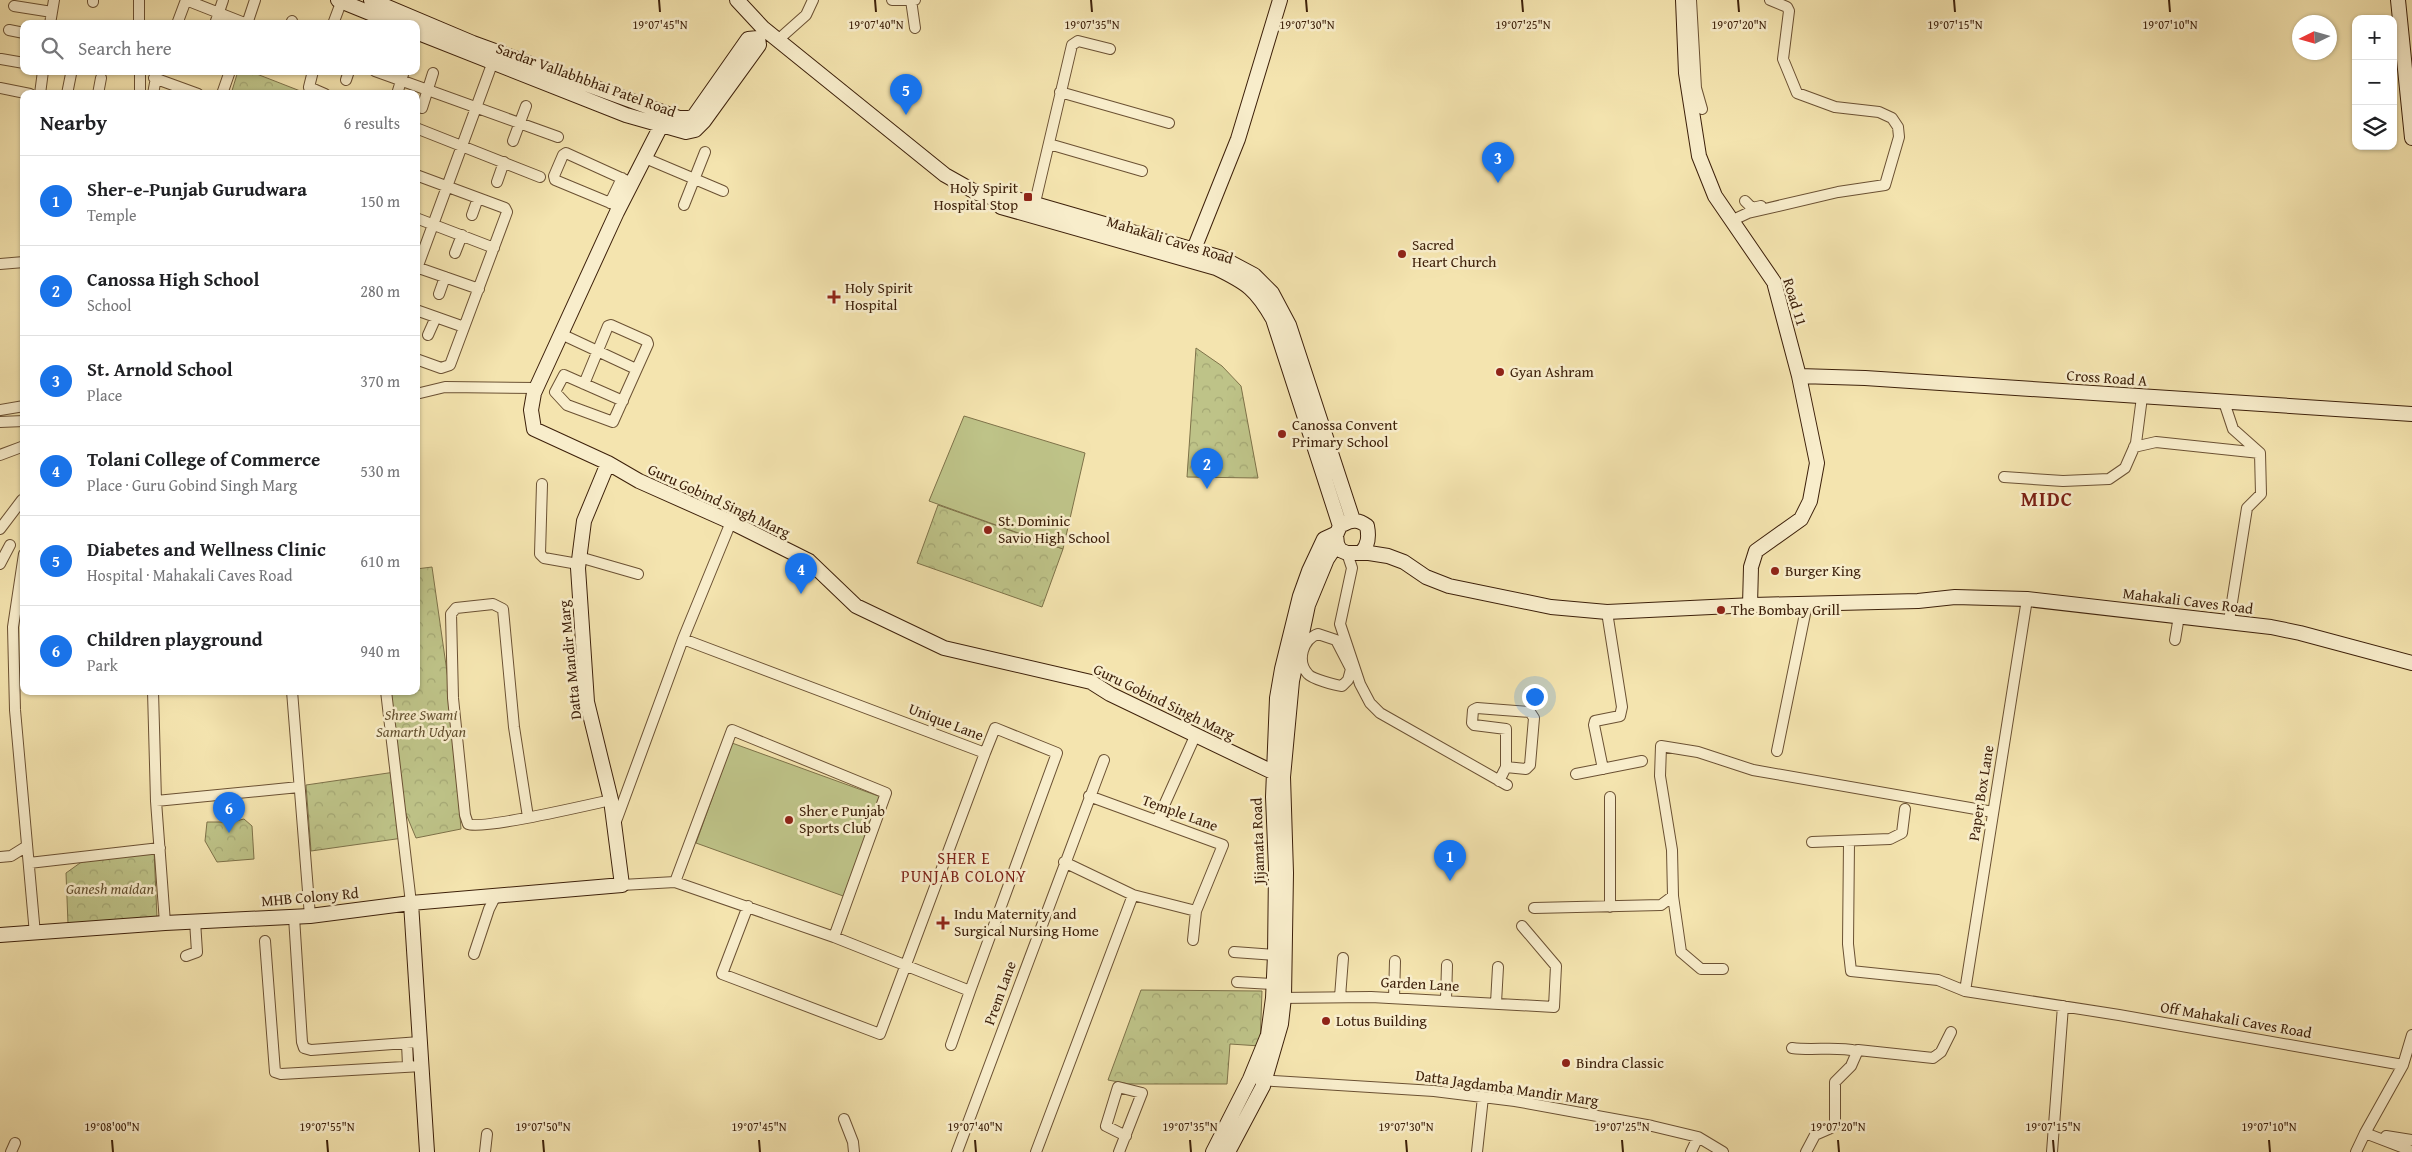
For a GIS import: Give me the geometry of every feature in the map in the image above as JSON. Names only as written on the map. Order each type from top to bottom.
[{"type":"street","points":[[51,20],[54,0]]},
{"type":"street","points":[[139,0],[139,20]]},
{"type":"street","points":[[178,20],[186,0],[237,20]]},
{"type":"street","points":[[216,20],[223,0]]},
{"type":"street","points":[[248,20],[255,0]]},
{"type":"street","name":"Sardar Vallabhbhai Patel Road","points":[[371,0],[414,20]]},
{"type":"street","name":"Mahakali Caves Road","points":[[737,0],[760,33],[779,39],[945,175],[976,193],[994,198],[1001,207],[1033,210],[1194,249],[1222,258],[1254,275],[1276,300],[1289,325],[1343,535]]},
{"type":"street","points":[[779,39],[806,16],[813,0]]},
{"type":"street","points":[[892,0],[915,0]]},
{"type":"street","points":[[912,0],[915,28]]},
{"type":"street","points":[[1194,249],[1238,139],[1280,0]]},
{"type":"street","name":"Road 11","points":[[1683,0],[1686,73],[1700,156],[1715,196],[1774,282],[1799,376],[1817,463],[1810,501],[1801,519],[1756,552],[1751,567],[1750,605]]},
{"type":"street","points":[[1692,0],[1696,88],[1702,108]]},
{"type":"street","points":[[1733,220],[1748,214],[1839,192],[1887,184],[1899,140],[1898,126],[1886,114],[1835,107],[1797,93],[1783,58],[1789,11],[1787,7],[1770,0]]},
{"type":"street","points":[[2398,0],[2407,39],[2412,138]]},
{"type":"street","points":[[334,20],[341,1],[387,20]]},
{"type":"street","points":[[14,6],[52,12]]},
{"type":"street","name":"Sardar Vallabhbhai Patel Road","points":[[420,23],[626,115],[664,120],[677,131],[695,130],[759,45],[760,33]]},
{"type":"street","points":[[9,30],[20,32]]},
{"type":"street","name":"Sardar Vallabhbhai Patel Road","points":[[420,33],[494,57]]},
{"type":"street","points":[[1033,210],[1060,92],[1074,42],[1078,40],[1110,49]]},
{"type":"street","points":[[420,261],[478,106],[494,57]]},
{"type":"street","points":[[1,59],[20,62]]},
{"type":"street","points":[[422,108],[433,73]]},
{"type":"street","points":[[41,90],[42,75]]},
{"type":"street","points":[[68,90],[72,75]]},
{"type":"street","points":[[140,75],[140,90]]},
{"type":"street","points":[[154,90],[156,75]]},
{"type":"street","points":[[158,75],[190,90]]},
{"type":"street","points":[[223,90],[229,75]]},
{"type":"street","points":[[313,75],[309,87],[316,90]]},
{"type":"street","points":[[398,90],[402,76],[428,89],[558,136]]},
{"type":"street","points":[[99,90],[101,78]]},
{"type":"street","points":[[0,88],[20,92]]},
{"type":"street","points":[[1060,92],[1169,123]]},
{"type":"street","points":[[513,141],[526,106]]},
{"type":"street","name":"Guru Gobind Singh Marg","points":[[664,120],[645,158],[627,181],[615,205],[561,334],[536,388],[531,410],[534,429],[809,561],[856,606],[944,648],[1091,682],[1110,694],[1196,734],[1278,776]]},
{"type":"street","points":[[420,130],[540,177]]},
{"type":"street","points":[[1049,144],[1142,171]]},
{"type":"street","points":[[684,205],[705,152]]},
{"type":"street","points":[[615,205],[555,180],[554,176],[563,154],[566,153],[627,181]]},
{"type":"street","points":[[645,158],[722,191]]},
{"type":"street","points":[[497,182],[504,162]]},
{"type":"street","points":[[420,176],[507,210],[479,289],[448,367],[441,368],[420,360]]},
{"type":"street","points":[[1745,201],[1750,207],[1754,208],[1835,188],[1839,192]]},
{"type":"street","points":[[472,215],[478,198]]},
{"type":"street","name":"Mahakali Caves Road","points":[[1033,210],[1216,268],[1238,278],[1254,290],[1274,319],[1343,535]]},
{"type":"street","points":[[420,219],[494,248]]},
{"type":"street","points":[[454,253],[462,235]]},
{"type":"street","points":[[0,264],[20,262]]},
{"type":"street","points":[[420,270],[479,289]]},
{"type":"street","points":[[439,294],[446,277]]},
{"type":"street","points":[[420,311],[464,327]]},
{"type":"street","points":[[428,335],[436,317]]},
{"type":"street","points":[[584,384],[610,325],[647,341],[648,344],[623,401],[611,423],[567,405],[555,392],[563,375],[623,401]]},
{"type":"street","points":[[561,334],[636,369]]},
{"type":"street","name":"Cross Road A","points":[[1799,376],[1865,378],[2412,414]]},
{"type":"street","points":[[420,393],[446,387],[536,388]]},
{"type":"street","points":[[2004,477],[2062,481],[2109,479],[2125,468],[2134,447],[2140,421],[2142,397]]},
{"type":"street","points":[[2224,402],[2233,429],[2260,453],[2261,494],[2247,508],[2229,621]]},
{"type":"street","points":[[0,410],[20,407]]},
{"type":"street","points":[[0,422],[20,421]]},
{"type":"street","points":[[2134,447],[2156,442],[2260,453]]},
{"type":"street","points":[[0,455],[20,448]]},
{"type":"street","name":"Datta Mandir Marg","points":[[608,463],[584,521],[579,560],[587,702],[615,825],[622,885]]},
{"type":"street","points":[[542,484],[540,554],[544,558],[579,560],[638,574]]},
{"type":"street","points":[[0,529],[20,503]]},
{"type":"street","points":[[1343,535],[1360,521],[1388,556]]},
{"type":"street","points":[[615,825],[683,639],[731,522]]},
{"type":"street","points":[[1361,553],[1366,547],[1368,532]]},
{"type":"street","points":[[1343,535],[1354,555],[1361,553],[1388,556]]},
{"type":"street","points":[[1343,535],[1352,568],[1340,624],[1342,642],[1351,669],[1348,680],[1342,686],[1315,679],[1307,674],[1301,649],[1308,638],[1318,634],[1342,642],[1370,703],[1380,713],[1503,783],[1506,767],[1506,729],[1474,725],[1472,723],[1473,710],[1477,708],[1530,712],[1534,718],[1530,765],[1526,769],[1506,767]]},
{"type":"street","name":"Jijamata Road","points":[[1278,776],[1292,681],[1301,649],[1308,605],[1327,559],[1343,535]]},
{"type":"street","name":"Jijamata Road","points":[[1228,1152],[1265,1081],[1276,1048],[1281,873],[1277,698],[1282,669],[1300,596],[1318,549],[1324,539],[1343,535]]},
{"type":"street","points":[[0,564],[10,545]]},
{"type":"street","name":"Mahakali Caves Road","points":[[1388,556],[1404,562],[1426,577],[1449,586],[1551,607],[1607,612],[1750,605],[1918,601],[1955,597],[2026,598],[2229,621],[2300,633],[2412,663]]},
{"type":"street","points":[[20,590],[13,627],[15,710],[35,934]]},
{"type":"street","name":"Paper Box Lane","points":[[1965,991],[2026,598]]},
{"type":"street","points":[[528,817],[514,727],[503,609],[494,604],[456,608],[451,614],[451,660],[466,821],[475,826],[528,817],[610,800]]},
{"type":"street","points":[[1777,751],[1807,604]]},
{"type":"street","points":[[1603,769],[1594,725],[1596,721],[1620,716],[1622,707],[1607,612]]},
{"type":"street","points":[[2174,640],[2179,616]]},
{"type":"street","name":"Unique Lane","points":[[683,639],[985,753],[880,1034],[722,974],[748,906]]},
{"type":"street","points":[[153,695],[156,801],[165,923]]},
{"type":"street","points":[[292,695],[310,916]]},
{"type":"street","points":[[386,695],[411,903],[415,1066],[427,1152]]},
{"type":"street","points":[[951,1045],[1057,753],[995,728],[985,753]]},
{"type":"street","points":[[675,882],[732,730],[886,793],[834,937]]},
{"type":"street","points":[[1157,821],[1196,734]]},
{"type":"street","points":[[1723,969],[1701,969],[1681,952],[1673,896],[1672,850],[1660,776],[1661,746],[1698,752],[1753,770],[1993,812]]},
{"type":"street","name":"Prem Lane","points":[[957,1152],[1064,862],[1104,760]]},
{"type":"street","points":[[1576,774],[1642,761]]},
{"type":"street","points":[[156,801],[300,787]]},
{"type":"street","name":"Temple Lane","points":[[1089,796],[1223,845],[1196,911],[1193,940]]},
{"type":"street","points":[[1610,797],[1610,906]]},
{"type":"street","points":[[1812,842],[1890,839],[1902,833],[1905,810]]},
{"type":"street","name":"Off Mahakali Caves Road","points":[[1848,842],[1847,970],[1938,980],[1965,991],[2063,1006],[2403,1065]]},
{"type":"street","points":[[0,858],[11,856],[27,846]]},
{"type":"street","points":[[29,863],[160,848]]},
{"type":"street","points":[[1064,862],[1133,895],[1196,911]]},
{"type":"street","name":"Jijamata Road","points":[[1213,1152],[1250,1079],[1268,1035],[1277,993],[1275,955],[1281,873]]},
{"type":"street","points":[[622,885],[675,882],[834,937],[905,967],[970,990]]},
{"type":"street","name":"MHB Colony Rd","points":[[0,935],[196,921],[310,916],[411,903],[622,885]]},
{"type":"street","points":[[1036,1152],[1133,895]]},
{"type":"street","points":[[474,954],[489,909],[496,896]]},
{"type":"street","points":[[1534,908],[1661,904],[1673,896]]},
{"type":"street","points":[[294,917],[302,1042],[304,1048],[311,1050],[414,1043]]},
{"type":"street","points":[[186,956],[197,952],[196,921]]},
{"type":"street","name":"Garden Lane","points":[[1237,982],[1277,993],[1446,1000],[1554,1007],[1556,966],[1522,926]]},
{"type":"street","points":[[265,942],[275,1072],[281,1074],[415,1066]]},
{"type":"street","points":[[1234,952],[1275,955]]},
{"type":"street","points":[[1340,997],[1343,958]]},
{"type":"street","points":[[1394,998],[1395,961]]},
{"type":"street","points":[[1446,1000],[1447,965]]},
{"type":"street","points":[[1496,1003],[1498,968]]},
{"type":"street","points":[[2052,1152],[2063,1006]]},
{"type":"street","points":[[1792,1048],[1807,1050],[1839,1047],[1857,1051],[1933,1058],[1941,1052],[1951,1032]]},
{"type":"street","points":[[2356,1152],[2403,1065],[2412,1035]]},
{"type":"street","points":[[1806,1152],[1815,1135],[1831,1128],[1835,1124],[1835,1082],[1851,1066],[1857,1051]]},
{"type":"street","name":"Datta Jagdamba Mandir Marg","points":[[1250,1079],[1434,1091],[1483,1097],[1652,1126],[1698,1137],[1723,1152]]},
{"type":"street","points":[[1120,1152],[1126,1136],[1142,1093],[1118,1087],[1106,1126],[1126,1136]]},
{"type":"street","points":[[1477,1152],[1483,1097]]},
{"type":"street","points":[[844,1119],[853,1142],[854,1152]]},
{"type":"street","points":[[2365,1133],[2412,1151]]},
{"type":"street","points":[[485,1152],[487,1134]]},
{"type":"street","points":[[2380,1135],[2412,1140]]},
{"type":"street","points":[[1691,1152],[1698,1137]]},
{"type":"green space","points":[[237,75],[259,75],[298,90],[232,90]]},
{"type":"green space","points":[[1196,348],[1222,366],[1241,386],[1258,478],[1187,477]]},
{"type":"green space","points":[[964,416],[1085,453],[1063,549],[929,501]]},
{"type":"green space","points":[[938,505],[1063,549],[1042,607],[917,563]]},
{"type":"green space","name":"Shree Swami Samarth Udyan","points":[[432,567],[450,693],[461,829],[416,838],[399,797],[403,838],[311,851],[306,785],[395,772],[386,695],[420,695],[420,568]]},
{"type":"green space","name":"Sher e Punjab Sports Club","points":[[732,743],[881,797],[846,897],[696,843]]},
{"type":"green space","points":[[244,819],[252,826],[254,859],[217,862],[205,841],[207,822],[232,822]]},
{"type":"green space","name":"Ganesh maidan","points":[[154,850],[157,918],[68,924],[66,873],[87,858]]},
{"type":"green space","points":[[1141,990],[1262,991],[1260,1046],[1230,1044],[1227,1084],[1129,1084],[1108,1080]]},
{"type":"place","name":"Diabetes and Wellness Clinic","points":[[906,115]]},
{"type":"place","name":"St. Arnold School","points":[[1498,183]]},
{"type":"place","name":"Holy Spirit Hospital Stop","points":[[1028,197]]},
{"type":"place","name":"Sacred Heart Church","points":[[1402,254]]},
{"type":"place","name":"Holy Spirit Hospital","points":[[834,297]]},
{"type":"place","name":"Gyan Ashram","points":[[1500,372]]},
{"type":"place","name":"Canossa Convent Primary School","points":[[1282,434]]},
{"type":"place","name":"Canossa High School","points":[[1207,489]]},
{"type":"place","name":"St. Dominic Savio High School","points":[[988,530]]},
{"type":"place","name":"Burger King","points":[[1775,571]]},
{"type":"place","name":"Tolani College of Commerce","points":[[801,594]]},
{"type":"place","name":"The Bombay Grill","points":[[1721,610]]},
{"type":"place","name":"Sher e Punjab Sports Club","points":[[789,820]]},
{"type":"place","name":"Children playground","points":[[229,833]]},
{"type":"place","name":"Sher-e-Punjab Gurudwara","points":[[1450,881]]},
{"type":"place","name":"Indu Maternity and Surgical Nursing Home","points":[[943,923]]},
{"type":"place","name":"Lotus Building","points":[[1326,1021]]},
{"type":"place","name":"Bindra Classic","points":[[1566,1063]]},
{"type":"district","name":"MIDC","points":[[2047,499]]},
{"type":"district","name":"SHER E PUNJAB COLONY","points":[[964,867]]}]
